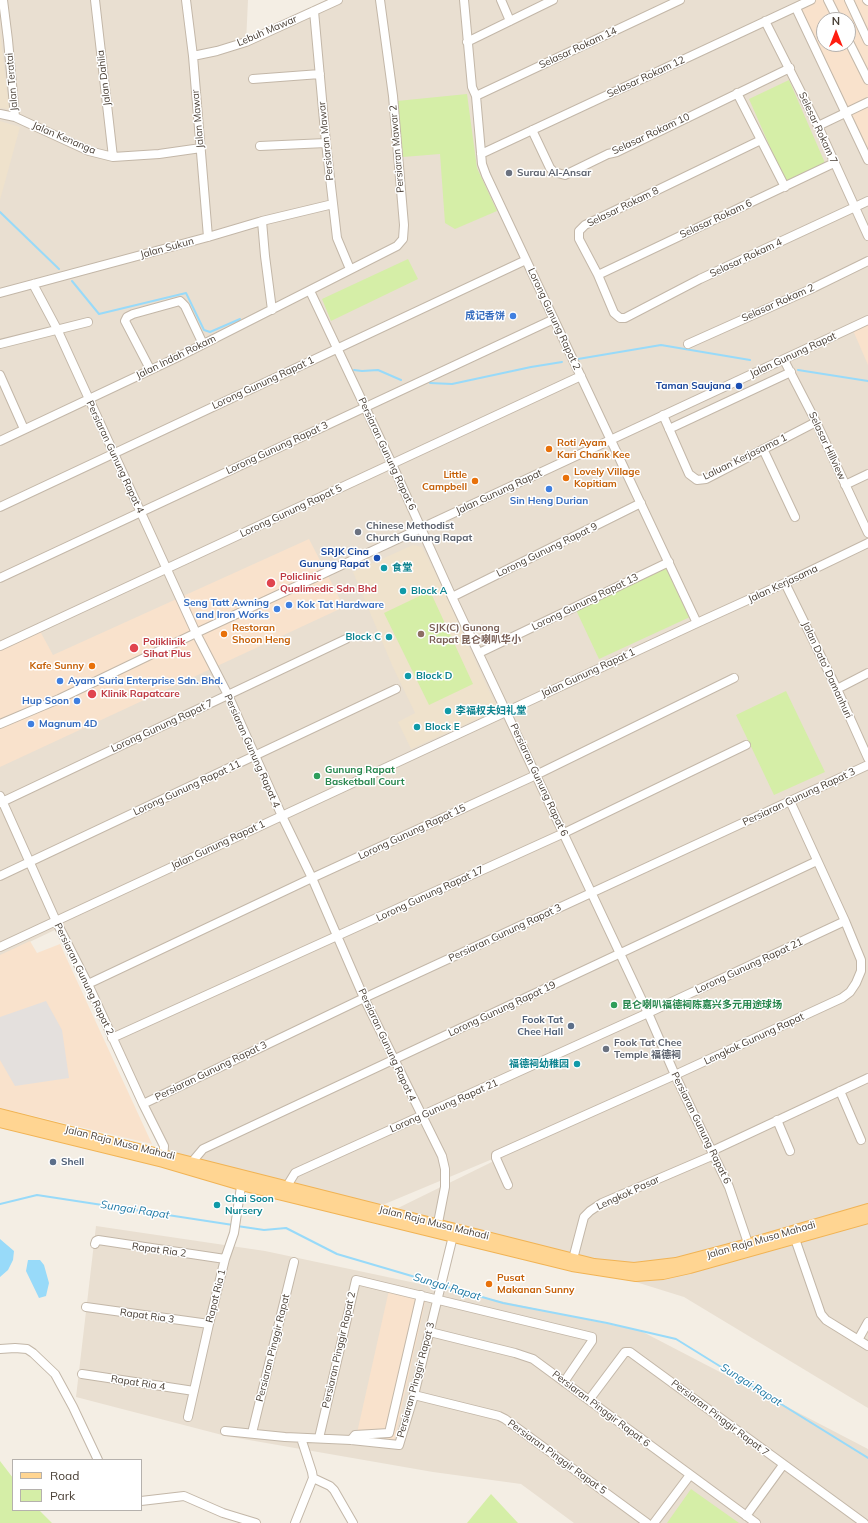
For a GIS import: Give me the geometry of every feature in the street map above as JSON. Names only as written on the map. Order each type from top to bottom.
[{"type":"main road","name":"Jalan Raja Musa Mahadi","points":[[0,1114],[453,1236],[572,1266],[636,1276],[663,1274],[684,1269],[794,1235],[868,1218]]},
{"type":"main road","name":"Jalan Raja Musa Mahadi","points":[[0,1122],[164,1158],[192,1162],[242,1180],[288,1186],[379,1210],[439,1223],[594,1264],[634,1268],[676,1263],[749,1248]]},
{"type":"main road","name":"Jalan Raja Musa Mahadi","points":[[794,1235],[868,1209]]},
{"type":"main road","points":[[439,1223],[451,1230],[453,1236],[461,1232],[476,1233]]},
{"type":"street","name":"Jalan Teratai","points":[[3,0],[15,117]]},
{"type":"street","name":"Jalan Dahlia","points":[[95,0],[113,156]]},
{"type":"street","name":"Jalan Mawar","points":[[186,0],[193,56],[208,237]]},
{"type":"street","name":"Lebuh Mawar","points":[[193,56],[217,51],[246,42],[338,0]]},
{"type":"street","name":"Persiaran Mawar 2","points":[[350,269],[397,246],[403,239],[404,225],[393,96],[380,0]]},
{"type":"street","name":"Lorong Gunung Rapat 2","points":[[464,0],[472,87],[476,96],[482,164],[486,175],[698,622]]},
{"type":"street","points":[[501,0],[510,21]]},
{"type":"street","points":[[468,42],[554,0]]},
{"type":"street","name":"Selasar Rokam 14","points":[[476,96],[680,0]]},
{"type":"street","name":"Selasar Rokam 12","points":[[481,154],[811,0]]},
{"type":"street","points":[[828,0],[834,12]]},
{"type":"street","points":[[849,0],[868,41]]},
{"type":"street","points":[[796,8],[868,160]]},
{"type":"street","name":"Persiaran Mawar","points":[[314,11],[326,143],[337,238],[350,269]]},
{"type":"street","name":"Selesar Rokam 7","points":[[765,21],[818,126],[868,236]]},
{"type":"street","points":[[854,52],[868,80]]},
{"type":"street","name":"Selasar Rokam 10","points":[[532,130],[550,168],[554,172],[565,175],[608,154],[617,152],[790,68]]},
{"type":"street","points":[[253,79],[320,74]]},
{"type":"street","points":[[737,93],[784,187]]},
{"type":"street","points":[[818,126],[868,102]]},
{"type":"street","name":"Jalan Kenanga","points":[[0,114],[15,117],[89,151],[113,156],[159,154],[201,148]]},
{"type":"street","name":"Selasar Rokam 8","points":[[625,318],[620,318],[614,313],[598,275],[579,239],[579,230],[585,225],[761,140]]},
{"type":"street","points":[[260,146],[326,143]]},
{"type":"street","name":"Selasar Rokam 6","points":[[598,275],[834,163]]},
{"type":"street","name":"Selasar Rokam 4","points":[[625,318],[700,279],[868,201]]},
{"type":"street","name":"Jalan Sukun","points":[[0,293],[262,221],[333,204]]},
{"type":"street","points":[[262,221],[272,310]]},
{"type":"street","name":"Lorong Gunung Rapat 1","points":[[0,507],[526,260]]},
{"type":"street","name":"Selasar Rokam 2","points":[[688,344],[811,289],[868,261]]},
{"type":"street","name":"Jalan Indah Rokam","points":[[0,441],[203,344],[350,269]]},
{"type":"street","name":"Persiaran Gunung Rapat 4","points":[[33,284],[57,329],[113,454],[168,568],[196,633],[228,696],[282,816],[312,878],[364,998],[421,1117],[442,1156],[445,1169],[445,1187],[439,1223]]},
{"type":"street","name":"Persiaran Gunung Rapat 6","points":[[310,290],[422,528],[452,597],[648,1013],[675,1075],[729,1187],[749,1248]]},
{"type":"street","points":[[150,369],[125,321],[127,317],[180,301],[185,306],[203,344]]},
{"type":"street","name":"Lorong Gunung Rapat 3","points":[[0,578],[142,513],[365,406],[554,319]]},
{"type":"street","name":"Jalan Gunung Rapat","points":[[0,724],[60,699],[196,633],[868,320]]},
{"type":"street","points":[[0,344],[88,322]]},
{"type":"street","name":"Selasar Hillview","points":[[784,360],[816,422],[868,533]]},
{"type":"street","points":[[669,429],[790,372]]},
{"type":"street","points":[[0,375],[24,429]]},
{"type":"street","name":"Lorong Gunung Rapat 5","points":[[0,646],[581,376]]},
{"type":"street","name":"Laluan Kerjasama 1","points":[[663,415],[689,474],[697,480],[706,479],[816,422]]},
{"type":"street","points":[[763,449],[794,517]]},
{"type":"street","points":[[845,485],[868,474]]},
{"type":"street","name":"Lorong Gunung Rapat 9","points":[[452,597],[641,503]]},
{"type":"street","name":"Jalan Kerjasama","points":[[698,622],[785,583],[868,543]]},
{"type":"street","name":"Lorong Gunung Rapat 13","points":[[479,653],[669,562]]},
{"type":"street","name":"Jalan Dato' Damanhuri","points":[[785,583],[837,689],[868,758]]},
{"type":"street","name":"Jalan Gunung Rapat 1","points":[[0,946],[698,622]]},
{"type":"street","name":"Lorong Gunung Rapat 7","points":[[1,800],[228,696],[346,639]]},
{"type":"street","points":[[837,689],[868,673]]},
{"type":"street","name":"Lorong Gunung Rapat 15","points":[[88,984],[312,878],[536,775],[734,678]]},
{"type":"street","name":"Lorong Gunung Rapat 11","points":[[0,876],[396,689]]},
{"type":"street","name":"Lorong Gunung Rapat 17","points":[[112,1038],[564,833],[746,745]]},
{"type":"street","name":"Persiaran Gunung Rapat 3","points":[[143,1104],[364,998],[868,765]]},
{"type":"street","name":"Persiaran Gunung Rapat 2","points":[[1,800],[56,921],[88,984],[112,1038],[164,1146],[164,1158]]},
{"type":"street","name":"Lengkok Gunung Rapat","points":[[508,1185],[496,1155],[675,1075],[842,998],[850,992],[856,983],[861,970],[861,960],[845,921],[790,801]]},
{"type":"street","name":"Lorong Gunung Rapat 19","points":[[192,1162],[203,1149],[817,860]]},
{"type":"street","name":"Lorong Gunung Rapat 21","points":[[288,1186],[295,1173],[648,1013],[845,921]]},
{"type":"street","name":"Lengkok Pasar","points":[[573,1259],[584,1217],[602,1203],[713,1153],[777,1120],[868,1078]]},
{"type":"street","points":[[840,1091],[862,1140]]},
{"type":"street","points":[[777,1120],[790,1151]]},
{"type":"street","name":"Rapat Ria 1","points":[[188,1417],[225,1259],[234,1233],[242,1180]]},
{"type":"street","points":[[794,1235],[821,1314],[826,1320],[868,1346]]},
{"type":"street","name":"Persiaran Pinggir Rapat 3","points":[[225,1431],[399,1445],[414,1396],[442,1275],[453,1236]]},
{"type":"street","name":"Rapat Ria 2","points":[[96,1244],[96,1241],[98,1240],[225,1259]]},
{"type":"street","name":"Persiaran Pinggir Rapat","points":[[252,1434],[294,1262]]},
{"type":"street","name":"Persiaran Pinggir Rapat 2","points":[[319,1438],[356,1280],[592,1337],[592,1341],[564,1382]]},
{"type":"street","points":[[351,1440],[355,1435],[389,1433],[421,1295]]},
{"type":"street","name":"Rapat Ria 3","points":[[86,1307],[209,1324]]},
{"type":"street","points":[[858,1340],[868,1322]]},
{"type":"street","name":"Persiaran Pinggir Rapat 6","points":[[430,1332],[526,1356],[540,1363],[756,1523]]},
{"type":"street","points":[[0,1349],[27,1349],[55,1374],[73,1407],[98,1459]]},
{"type":"street","name":"Persiaran Pinggir Rapat 7","points":[[589,1400],[625,1352],[630,1352],[864,1523]]},
{"type":"street","name":"Rapat Ria 4","points":[[82,1374],[194,1391]]},
{"type":"street","name":"Persiaran Pinggir Rapat 5","points":[[414,1396],[505,1419],[647,1523]]},
{"type":"street","points":[[294,1523],[313,1478],[301,1438]]},
{"type":"street","points":[[746,1516],[784,1465]]},
{"type":"street","points":[[654,1523],[690,1475]]},
{"type":"street","points":[[313,1478],[330,1486],[334,1490],[353,1523]]},
{"type":"street","points":[[142,1501],[184,1496],[223,1513],[256,1523]]},
{"type":"shaded area","points":[[0,0],[248,0],[246,43],[306,19],[343,0],[868,0],[868,1408],[684,1297],[398,1208],[498,1159],[708,1064],[495,1158],[380,1206],[164,1150],[59,928],[0,956]]},
{"type":"shaded area","points":[[810,0],[868,0],[868,158],[817,52],[856,52],[856,12],[816,12],[816,49],[796,7]]},
{"type":"shaded area","points":[[0,31],[9,109],[0,108]]},
{"type":"shaded area","points":[[0,121],[20,127],[0,200]]},
{"type":"shaded area","points":[[868,320],[868,365],[852,328]]},
{"type":"shaded area","points":[[309,539],[344,607],[0,767],[0,649],[40,631],[53,655]]},
{"type":"shaded area","name":"SJK(C) Gunong Rapat 昆仑喇叭华小","points":[[413,545],[422,547],[435,572],[496,706],[493,712],[411,749],[398,722],[415,713],[392,665],[353,572]]},
{"type":"shaded area","points":[[30,941],[37,953],[60,944],[152,1144],[0,1108],[0,955]]},
{"type":"shaded area","points":[[46,1001],[62,1030],[69,1078],[15,1086],[0,1060],[0,1017]]},
{"type":"shaded area","points":[[96,1226],[265,1251],[641,1331],[868,1449],[868,1523],[574,1523],[521,1484],[433,1472],[226,1436],[76,1397]]},
{"type":"shaded area","points":[[389,1290],[426,1298],[394,1441],[357,1433]]},
{"type":"green space","points":[[789,80],[825,163],[785,181],[749,99]]},
{"type":"green space","points":[[467,94],[477,168],[497,211],[455,229],[445,223],[440,154],[403,157],[397,101]]},
{"type":"green space","points":[[408,259],[418,279],[331,321],[322,299]]},
{"type":"green space","points":[[667,568],[690,617],[599,659],[576,610]]},
{"type":"green space","points":[[430,591],[473,684],[429,705],[384,613]]},
{"type":"green space","points":[[786,691],[825,772],[774,795],[736,715]]},
{"type":"green space","points":[[0,1461],[12,1477],[12,1511],[40,1511],[52,1523],[0,1523]]},
{"type":"green space","points":[[691,1489],[739,1523],[667,1523]]},
{"type":"green space","points":[[491,1494],[518,1523],[467,1523]]},
{"type":"water","points":[[0,1239],[14,1251],[13,1260],[8,1270],[0,1277]]},
{"type":"water","points":[[28,1260],[40,1260],[44,1265],[49,1283],[46,1296],[39,1298],[26,1271]]},
{"type":"waterway","points":[[0,212],[59,269]]},
{"type":"waterway","points":[[72,281],[99,314],[186,293],[204,330],[210,332],[240,319]]},
{"type":"waterway","points":[[578,359],[661,345],[750,360]]},
{"type":"waterway","points":[[430,383],[452,384],[562,362]]},
{"type":"waterway","points":[[354,370],[378,370],[401,380]]},
{"type":"waterway","points":[[798,370],[868,381]]},
{"type":"waterway","name":"Sungai Rapat","points":[[0,1204],[37,1195],[233,1225]]},
{"type":"waterway","name":"Sungai Rapat","points":[[237,1226],[264,1230],[286,1228],[337,1254],[439,1284]]},
{"type":"waterway","name":"Sungai Rapat","points":[[444,1286],[503,1303],[607,1323],[676,1339],[868,1458]]},
{"type":"place","name":"Surau Al-Ansar","points":[[509,173]]},
{"type":"place","name":"成记香饼","points":[[513,316]]},
{"type":"place","name":"Taman Saujana","points":[[739,386]]},
{"type":"place","name":"Roti Ayam Kari Chank Kee","points":[[549,449]]},
{"type":"place","name":"Lovely Village Kopitiam","points":[[566,478]]},
{"type":"place","name":"Little Campbell","points":[[475,481]]},
{"type":"place","name":"Sin Heng Durian","points":[[549,489]]},
{"type":"place","name":"Chinese Methodist Church Gunung Rapat","points":[[358,532]]},
{"type":"place","name":"SRJK Cina Gunung Rapat","points":[[377,558]]},
{"type":"place","name":"食堂","points":[[384,568]]},
{"type":"place","name":"Policlinic Qualimedic Sdn Bhd","points":[[271,583]]},
{"type":"place","name":"Block A","points":[[403,591]]},
{"type":"place","name":"Kok Tat Hardware","points":[[289,605]]},
{"type":"place","name":"Seng Tatt Awning and Iron Works","points":[[277,609]]},
{"type":"place","name":"Restoran Shoon Heng","points":[[224,634]]},
{"type":"place","name":"SJK(C) Gunong Rapat 昆仑喇叭华小","points":[[421,634]]},
{"type":"place","name":"Block C","points":[[389,637]]},
{"type":"place","name":"Poliklinik Sihat Plus","points":[[134,648]]},
{"type":"place","name":"Kafe Sunny","points":[[92,666]]},
{"type":"place","name":"Block D","points":[[408,676]]},
{"type":"place","name":"Ayam Suria Enterprise Sdn. Bhd.","points":[[60,681]]},
{"type":"place","name":"Klinik Rapatcare","points":[[92,694]]},
{"type":"place","name":"Hup Soon","points":[[77,701]]},
{"type":"place","name":"李福权夫妇礼堂","points":[[448,711]]},
{"type":"place","name":"Magnum 4D","points":[[31,724]]},
{"type":"place","name":"Block E","points":[[417,727]]},
{"type":"place","name":"Gunung Rapat Basketball Court","points":[[317,776]]},
{"type":"place","name":"昆仑喇叭福德祠陈嘉兴多元用途球场","points":[[614,1005]]},
{"type":"place","name":"Fook Tat Chee Hall","points":[[571,1026]]},
{"type":"place","name":"Fook Tat Chee Temple 福德祠","points":[[606,1049]]},
{"type":"place","name":"福德祠幼稚园","points":[[577,1064]]},
{"type":"place","name":"Shell","points":[[53,1162]]},
{"type":"place","name":"Chai Soon Nursery","points":[[217,1205]]},
{"type":"place","name":"Pusat Makanan Sunny","points":[[489,1284]]}]
